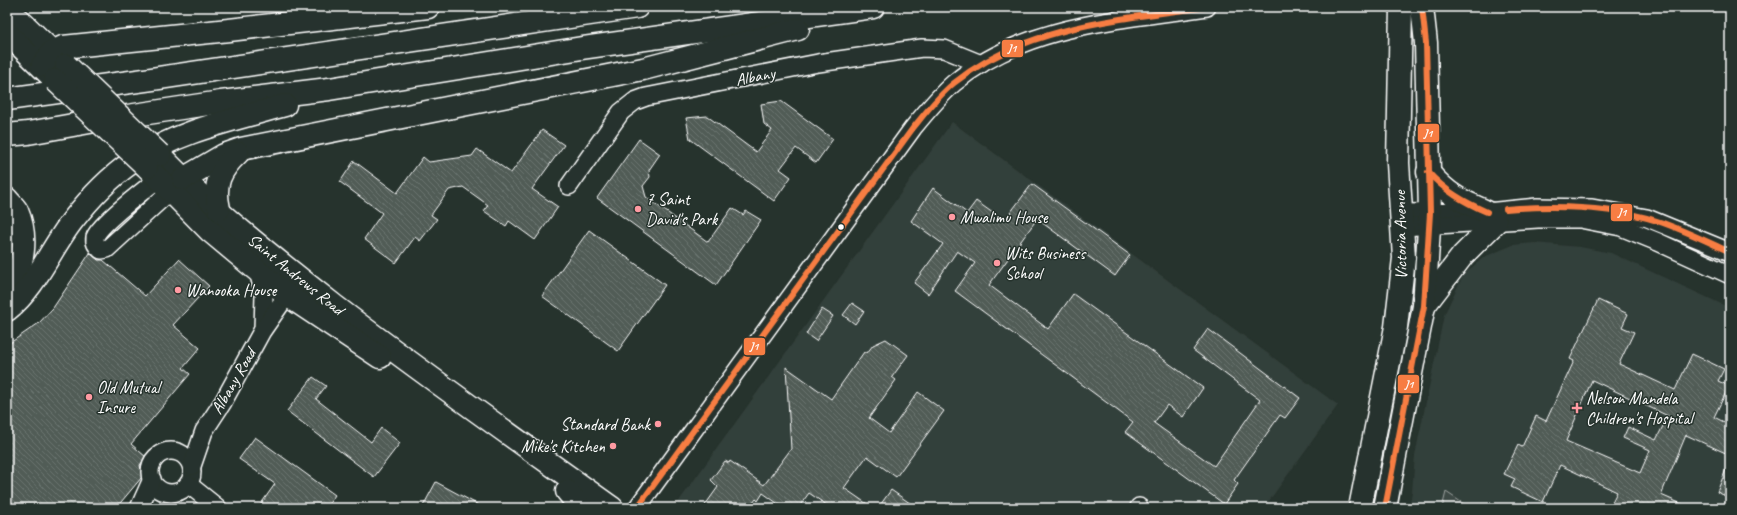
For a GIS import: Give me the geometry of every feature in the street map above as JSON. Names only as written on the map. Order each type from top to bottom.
[{"type":"main road","points":[[54,66],[57,48],[428,7]]},
{"type":"main road","points":[[7,99],[637,7]]},
{"type":"main road","points":[[7,135],[28,133],[101,120],[221,102],[329,89],[582,48],[873,7]]},
{"type":"main road","name":"Victoria Avenue","points":[[1360,508],[1375,437],[1400,299],[1404,258],[1398,163],[1401,7]]},
{"type":"main road","name":"Victoria Avenue","points":[[1385,508],[1424,306],[1430,219],[1426,43],[1422,7]]},
{"type":"main road","points":[[1426,43],[1438,7]]},
{"type":"main road","name":"Saint Andrews Road","points":[[7,8],[54,66],[165,173],[210,231],[287,295],[490,433],[591,508]]},
{"type":"main road","points":[[165,173],[242,149],[643,70],[797,30],[837,12]]},
{"type":"main road","name":"Saint Andrews Road","points":[[7,33],[54,66]]},
{"type":"main road","points":[[7,310],[23,296],[72,221],[90,198],[132,162],[186,135],[214,125],[309,98],[329,89]]},
{"type":"main road","points":[[218,209],[216,186],[220,176],[226,166],[242,149]]},
{"type":"main road","points":[[1424,306],[1492,217],[1451,195],[1428,172]]},
{"type":"main road","name":"Saint Andrews Road","points":[[165,173],[218,209],[277,261],[380,341],[612,508]]},
{"type":"main road","points":[[7,199],[16,210],[24,231],[24,248],[18,269],[7,287]]},
{"type":"main road","points":[[567,491],[581,508]]},
{"type":"street","points":[[637,508],[913,128],[931,106],[954,83],[981,64],[1004,51],[1050,33],[1088,25],[1207,7]]},
{"type":"street","name":"Albany","points":[[569,186],[622,112],[635,102],[646,97],[818,63],[922,48],[944,49],[981,64]]},
{"type":"street","points":[[1401,220],[1492,217],[1592,208],[1647,218],[1730,252]]},
{"type":"street","points":[[1538,213],[1621,227],[1730,275]]},
{"type":"street","points":[[277,261],[286,282],[287,295]]},
{"type":"street","name":"Albany Road","points":[[258,271],[264,300],[262,331]]},
{"type":"street","name":"Albany Road","points":[[192,466],[204,431],[223,402],[262,331],[287,295]]},
{"type":"street","name":"Albany Road","points":[[172,450],[204,431]]},
{"type":"street","points":[[140,508],[166,492],[178,492],[188,484],[192,472],[192,466],[184,455],[172,450],[159,454],[151,466],[152,479],[155,485],[166,492]]},
{"type":"street","points":[[140,508],[152,479]]},
{"type":"street","points":[[188,484],[218,508]]},
{"type":"shaded area","name":"Wits Business School","points":[[952,122],[1338,405],[1264,508],[674,508]]},
{"type":"shaded area","name":"Nelson Mandela Children's Hospital","points":[[1534,243],[1580,247],[1611,253],[1730,308],[1730,508],[1409,508],[1415,455],[1444,315],[1464,274],[1484,257],[1513,245]]},
{"type":"shaded area","points":[[1446,492],[1470,508],[1442,508]]},
{"type":"building","points":[[781,101],[833,139],[816,163],[796,148],[780,169],[791,177],[774,201],[690,139],[686,118],[707,116],[756,152],[772,130],[764,124],[761,104]]},
{"type":"building","points":[[542,130],[564,145],[532,189],[558,207],[535,240],[509,221],[506,226],[484,211],[488,205],[463,187],[449,190],[431,215],[437,219],[420,241],[415,237],[396,263],[364,239],[382,213],[340,182],[354,161],[397,193],[423,157],[429,162],[472,156],[477,149],[511,173]]},
{"type":"building","name":"7 Saint David's Park","points":[[639,139],[660,154],[649,170],[650,177],[643,186],[646,197],[708,242],[732,208],[743,215],[746,211],[761,220],[716,285],[597,198]]},
{"type":"building","points":[[1032,184],[1130,255],[1115,276],[1037,219],[989,285],[1048,329],[1073,294],[1203,388],[1183,417],[1167,405],[1154,423],[1214,466],[1260,400],[1193,350],[1208,329],[1300,398],[1285,418],[1280,415],[1234,480],[1238,484],[1224,504],[1125,432],[1133,422],[955,291],[975,263],[957,251],[928,294],[914,283],[943,244],[911,221],[933,188],[967,213],[976,201],[1004,221]]},
{"type":"building","points":[[589,230],[665,285],[618,351],[542,296]]},
{"type":"building","name":"Old Mutual Insure","points":[[90,253],[98,260],[103,260],[145,296],[179,259],[209,286],[173,325],[200,348],[183,368],[190,374],[131,444],[146,457],[140,465],[142,477],[116,508],[7,508],[7,345],[39,323],[53,308]]},
{"type":"building","points":[[1598,300],[1628,314],[1622,327],[1634,332],[1619,364],[1675,390],[1692,354],[1724,369],[1718,381],[1729,386],[1714,417],[1730,425],[1730,455],[1686,435],[1661,495],[1691,508],[1609,508],[1617,492],[1560,465],[1543,502],[1511,487],[1515,479],[1504,474],[1518,445],[1522,447],[1536,416],[1546,421],[1574,361],[1570,359]],"holes":[[[1592,380],[1668,416],[1656,440],[1628,427],[1623,438],[1650,450],[1640,473],[1566,441]]]},
{"type":"building","points":[[852,303],[864,311],[855,324],[843,315]]},
{"type":"building","points":[[822,309],[833,316],[816,341],[806,334]]},
{"type":"building","points":[[886,339],[908,355],[892,377],[896,380],[869,418],[889,433],[918,392],[944,411],[896,477],[867,456],[844,488],[873,508],[831,508],[809,493],[798,508],[784,508],[763,493],[758,501],[756,499],[749,508],[703,508],[718,487],[711,480],[725,461],[729,463],[730,461],[764,485],[791,449],[786,367],[831,399],[864,352],[867,353],[873,345]]},
{"type":"building","points":[[313,377],[326,386],[316,399],[371,442],[381,428],[400,443],[374,477],[287,411]]},
{"type":"building","points":[[255,437],[335,495],[326,508],[258,508],[275,484],[239,459]]},
{"type":"building","points":[[1730,462],[1730,498],[1717,492]]},
{"type":"building","points":[[436,482],[484,508],[422,508]]},
{"type":"building","points":[[891,490],[917,508],[878,508]]},
{"type":"transit line","name":"J1","points":[[637,508],[913,128],[932,104],[948,88],[982,64],[1011,49],[1042,37],[1107,21],[1207,7]]},
{"type":"transit line","name":"J1","points":[[1385,508],[1424,306],[1430,213],[1426,43],[1422,7]]},
{"type":"transit line","name":"J1","points":[[1428,172],[1441,185],[1455,195],[1487,212]]},
{"type":"transit line","name":"J1","points":[[1506,209],[1563,207],[1620,212],[1666,224],[1730,252]]},
{"type":"place","name":"7 Saint David's Park","points":[[638,209]]},
{"type":"place","name":"Mwalimu House","points":[[952,217]]},
{"type":"place","name":"Wits Business School","points":[[997,263]]},
{"type":"place","name":"Wanooka House","points":[[178,290]]},
{"type":"place","name":"Old Mutual Insure","points":[[89,397]]},
{"type":"place","name":"Nelson Mandela Children's Hospital","points":[[1577,408]]},
{"type":"place","name":"Standard Bank","points":[[658,424]]},
{"type":"place","name":"Mike's Kitchen","points":[[613,446]]}]
